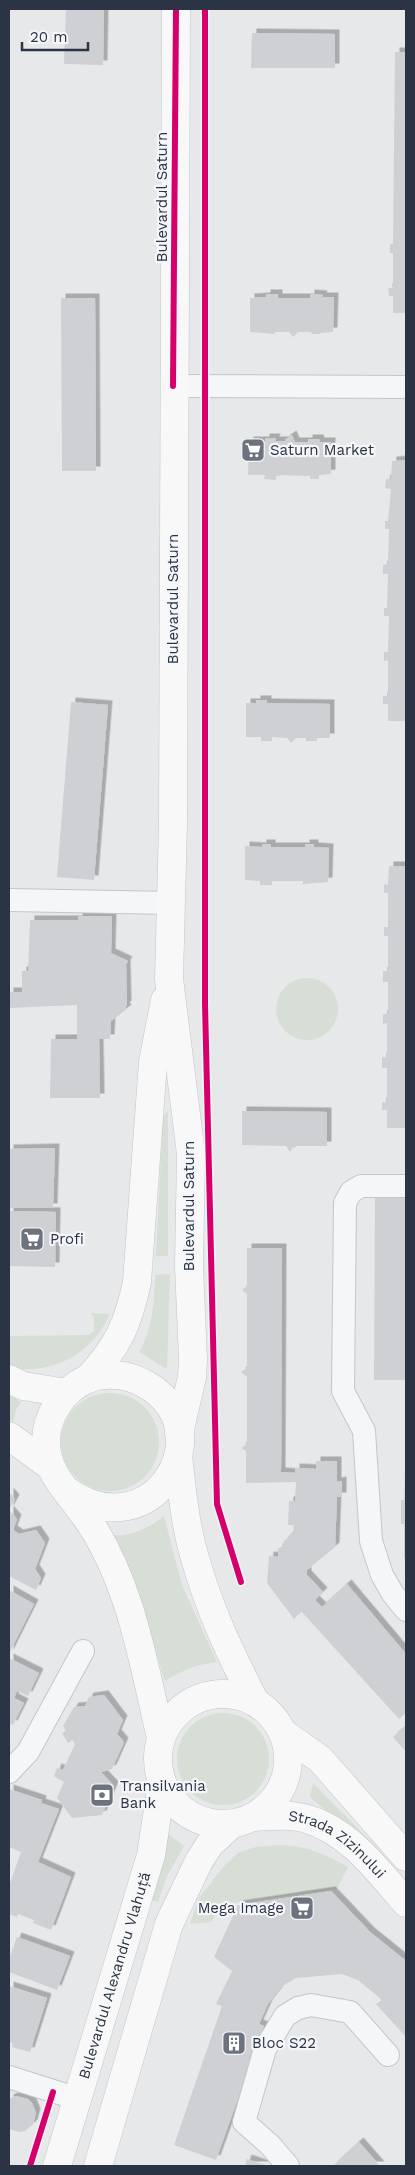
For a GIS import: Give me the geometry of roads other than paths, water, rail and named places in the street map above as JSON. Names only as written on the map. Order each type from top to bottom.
[{"type":"main road","name":"Bulevardul Saturn","points":[[77,1386],[109,1356],[120,1338],[133,1301],[137,1282],[153,1062],[169,979],[172,903],[176,9]]},
{"type":"main road","name":"Bulevardul Saturn","points":[[169,979],[191,1154],[189,1266],[193,1359],[192,1377],[179,1445]]},
{"type":"main road","points":[[9,1379],[23,1386],[77,1386],[105,1375],[122,1375],[139,1380],[154,1388],[166,1401],[175,1416],[187,1523],[205,1592],[223,1639],[256,1702],[276,1721],[283,1733],[288,1756],[285,1780],[273,1802],[243,1820],[210,1844],[199,1861],[169,1924],[98,2166]]},
{"type":"main road","points":[[50,1466],[46,1442],[48,1424],[55,1407],[77,1386]]},
{"type":"main road","points":[[9,1436],[50,1466],[86,1517],[107,1554],[131,1612],[160,1738],[157,1760],[162,1783],[170,1798],[182,1810],[197,1819],[214,1824],[243,1820]]},
{"type":"main road","points":[[66,1490],[79,1500],[94,1506],[110,1509],[127,1507],[142,1501],[156,1492],[174,1469],[179,1445]]},
{"type":"main road","points":[[160,1738],[173,1716],[188,1703],[206,1696],[231,1694],[256,1702]]},
{"type":"main road","points":[[283,1733],[320,1759],[406,1857]]},
{"type":"main road","name":"Bulevardul Alexandru Vlahuță","points":[[57,2166],[151,1855],[162,1783]]},
{"type":"main road","name":"Strada Zizinului","points":[[243,1820],[283,1815],[306,1819],[323,1825],[346,1841],[372,1864],[406,1903]]},
{"type":"street","points":[[174,386],[406,387]]},
{"type":"street","points":[[9,900],[172,903]]},
{"type":"street","points":[[406,1186],[361,1186],[351,1192],[345,1203],[343,1391],[364,1431],[371,1541],[382,1575],[393,1594],[406,1610]]},
{"type":"street","points":[[9,1772],[28,1752],[83,1652]]},
{"type":"street","points":[[288,2166],[270,2145],[244,2122],[265,2048],[285,2016],[298,2008],[311,2005],[350,2012],[388,2055]]},
{"type":"street","points":[[9,2077],[78,2099]]},
{"type":"place","name":"Saturn Market","points":[[253,450]]},
{"type":"place","name":"Profi","points":[[32,1239]]},
{"type":"place","name":"Transilvania Bank","points":[[102,1795]]},
{"type":"place","name":"Mega Image","points":[[302,1908]]},
{"type":"place","name":"Bloc S22","points":[[234,2043]]}]
